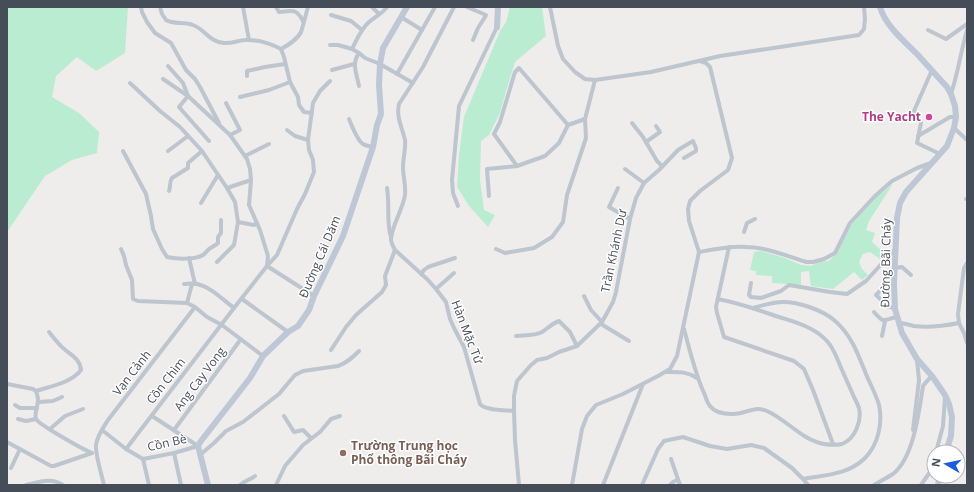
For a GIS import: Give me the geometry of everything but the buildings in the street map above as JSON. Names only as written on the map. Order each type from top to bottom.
[{"type":"street","points":[[141,7],[147,22],[155,33],[171,43],[186,70],[195,79],[221,127]]},
{"type":"street","points":[[160,7],[166,20],[174,23],[185,23],[192,25],[205,33],[209,38],[216,41],[232,43],[241,40],[249,40],[262,42],[281,49],[287,46],[300,33],[308,7]]},
{"type":"street","points":[[243,7],[249,40]]},
{"type":"street","points":[[276,7],[279,12],[294,11],[299,13],[303,21]]},
{"type":"street","points":[[372,7],[379,14]]},
{"type":"street","points":[[352,49],[362,30],[387,7]]},
{"type":"street","name":"Đường Cái Dăm","points":[[198,446],[250,378],[263,356],[288,332],[298,326],[309,310],[314,296],[343,236],[373,147],[377,125],[381,114],[378,85],[380,64],[384,48],[407,7]]},
{"type":"street","points":[[397,74],[435,7]]},
{"type":"street","points":[[391,238],[405,194],[403,166],[405,140],[398,119],[399,104],[413,83],[454,7]]},
{"type":"street","points":[[467,7],[486,15],[472,40]]},
{"type":"street","points":[[458,206],[453,193],[452,180],[459,106],[497,27],[498,7]]},
{"type":"street","points":[[550,7],[558,46],[563,59],[575,72],[585,79],[595,80],[651,72],[720,56],[859,35],[864,29],[864,7]]},
{"type":"street","name":"Đường Bãi Cháy","points":[[880,7],[887,21],[896,33],[947,87],[955,106],[956,117],[954,128],[947,146],[906,192],[900,203],[896,218],[895,268],[896,317],[902,333],[917,359],[932,376],[945,395],[949,404],[952,417],[951,436],[948,444]]},
{"type":"street","points":[[331,14],[351,21],[362,30]]},
{"type":"street","points":[[401,17],[422,30]]},
{"type":"street","points":[[928,30],[946,39],[967,24]]},
{"type":"street","points":[[951,94],[967,30]]},
{"type":"street","points":[[330,45],[352,49],[359,52],[365,58],[380,64],[413,83]]},
{"type":"street","points":[[281,49],[290,82],[298,97],[299,104],[304,112],[312,113]]},
{"type":"street","points":[[359,52],[354,64],[359,86]]},
{"type":"street","points":[[572,485],[582,430],[587,416],[596,406],[643,384],[670,369],[677,356],[699,252],[689,221],[688,209],[690,201],[700,190],[728,170],[732,158],[710,68],[706,63],[700,61]]},
{"type":"street","points":[[248,76],[246,71],[285,64]]},
{"type":"street","points":[[332,70],[354,64]]},
{"type":"street","points":[[168,66],[183,83],[188,96]]},
{"type":"street","points":[[517,166],[494,134],[500,122],[515,72],[519,68],[568,125]]},
{"type":"street","points":[[932,70],[914,111],[921,122],[917,143],[940,154]]},
{"type":"street","points":[[163,79],[188,96],[230,135],[248,159],[251,180],[249,205],[257,223],[268,256],[267,266],[314,296]]},
{"type":"street","points":[[496,249],[505,253],[534,248],[552,237],[563,222],[567,195],[586,138],[585,119],[595,80]]},
{"type":"street","points":[[287,130],[295,136],[308,140],[313,103],[320,91],[330,81]]},
{"type":"street","points":[[240,97],[290,82]]},
{"type":"street","points":[[130,83],[160,112],[180,127],[202,151],[235,202],[238,222],[234,246],[217,262]]},
{"type":"street","points":[[188,96],[179,107],[209,140]]},
{"type":"street","points":[[226,103],[240,130],[230,135]]},
{"type":"street","points":[[918,136],[950,117],[956,117]]},
{"type":"street","points":[[349,119],[357,137],[361,142],[373,147]]},
{"type":"street","points":[[489,196],[487,169],[517,166],[545,156],[559,143],[568,125],[585,119]]},
{"type":"street","points":[[632,123],[646,142],[657,161],[662,166]]},
{"type":"street","points":[[646,142],[660,132],[656,126]]},
{"type":"street","points":[[954,128],[967,140]]},
{"type":"street","points":[[168,152],[188,136]]},
{"type":"street","name":"Cồn Chìm","points":[[126,449],[234,308],[277,255],[314,172],[313,160],[309,150],[308,140]]},
{"type":"street","name":"Trần Khánh Dư","points":[[519,485],[514,411],[514,396],[517,382],[537,360],[547,358],[577,346],[602,323],[613,302],[616,292],[630,220],[636,198],[644,183],[678,150],[693,141],[696,151],[684,158]]},
{"type":"street","points":[[245,156],[269,144]]},
{"type":"street","points":[[123,151],[146,194],[153,229],[167,257],[176,259],[203,255],[218,243],[218,237],[221,233],[221,220]]},
{"type":"street","points":[[169,191],[171,186],[170,180],[188,168],[188,163],[202,151]]},
{"type":"street","points":[[699,252],[729,247],[747,247],[766,250],[806,262],[824,259],[835,253],[850,223],[875,196],[892,181],[917,168],[931,163]]},
{"type":"street","points":[[625,170],[644,183]]},
{"type":"street","points":[[201,203],[218,175]]},
{"type":"street","points":[[227,188],[251,180]]},
{"type":"street","name":"Hàn Mặc Tử","points":[[388,188],[388,224],[392,244],[395,250],[436,289],[446,302],[450,319],[464,346],[480,404],[491,409],[514,411]]},
{"type":"street","points":[[618,188],[609,207],[630,220]]},
{"type":"street","points":[[744,232],[747,223],[754,219]]},
{"type":"street","points":[[238,222],[254,226],[257,223]]},
{"type":"street","points":[[729,247],[716,307],[724,337],[794,361],[804,369],[833,444]]},
{"type":"street","points":[[750,283],[749,295],[751,297],[761,298],[774,294],[789,285],[847,294],[866,281],[896,248]]},
{"type":"street","points":[[121,249],[132,280],[133,299],[138,301],[187,303],[196,307],[207,317],[222,325],[263,356]]},
{"type":"street","points":[[331,350],[346,327],[385,289],[385,276],[395,250]]},
{"type":"street","points":[[187,303],[194,284],[189,258]]},
{"type":"street","points":[[420,274],[428,267],[455,258]]},
{"type":"street","points":[[967,263],[964,268],[958,314],[959,323],[967,343]]},
{"type":"street","points":[[895,268],[902,267],[911,275]]},
{"type":"street","points":[[436,289],[454,273]]},
{"type":"street","points":[[184,284],[194,284],[213,291],[234,308]]},
{"type":"street","points":[[881,290],[876,295],[888,306],[895,309]]},
{"type":"street","points":[[584,296],[602,323],[629,341]]},
{"type":"street","points":[[242,299],[288,332]]},
{"type":"street","points":[[665,372],[682,372],[697,377],[711,407],[718,412],[738,414],[760,408],[774,414],[795,430],[824,444],[839,445],[852,437],[857,429],[860,418],[859,408],[834,350],[826,340],[817,332],[801,324],[753,308],[718,299]]},
{"type":"street","points":[[753,308],[763,304],[783,302],[798,304],[818,310],[833,319],[853,342],[879,405],[879,435],[874,447],[866,458],[843,472],[803,479]]},
{"type":"street","name":"Vạn Cảnh","points":[[104,485],[94,453],[102,430],[108,420],[196,307]]},
{"type":"street","points":[[874,312],[881,320],[885,321],[896,317]]},
{"type":"street","points":[[516,336],[541,332],[555,322],[559,321],[570,332],[577,346]]},
{"type":"street","points":[[882,336],[885,321]]},
{"type":"street","points":[[899,323],[915,326],[946,326],[959,323]]},
{"type":"street","points":[[683,327],[698,381]]},
{"type":"street","points":[[7,384],[33,389],[36,391],[56,386],[76,375],[81,370],[78,361],[60,346],[49,332]]},
{"type":"street","name":"Ang Cay Vong","points":[[174,430],[241,339]]},
{"type":"street","points":[[201,454],[226,431],[243,422],[279,394],[295,375],[303,371],[338,366],[352,359],[359,351]]},
{"type":"street","points":[[911,444],[919,380],[917,359]]},
{"type":"street","points":[[874,485],[893,474],[904,462],[917,424],[923,386],[932,376]]},
{"type":"street","points":[[602,485],[643,384]]},
{"type":"street","points":[[36,391],[38,402],[36,420]]},
{"type":"street","points":[[938,444],[943,426],[945,395]]},
{"type":"street","points":[[38,402],[53,401],[62,397]]},
{"type":"street","points":[[15,405],[20,408],[37,408]]},
{"type":"street","points":[[50,429],[65,416],[83,409]]},
{"type":"street","points":[[152,416],[198,446],[208,485]]},
{"type":"street","points":[[284,416],[294,432],[303,430],[311,438]]},
{"type":"street","points":[[276,485],[285,466],[303,445],[320,432],[332,419],[340,416]]},
{"type":"street","points":[[18,419],[26,421],[36,420],[94,453]]},
{"type":"street","name":"Cồn Bè","points":[[102,430],[126,449],[143,459],[174,453],[198,446]]},
{"type":"street","points":[[642,485],[658,449],[664,441],[683,437],[710,446],[727,449],[751,445],[764,448],[792,468],[808,485]]},
{"type":"street","points":[[7,442],[51,466],[94,453]]},
{"type":"street","points":[[11,468],[20,449]]},
{"type":"street","points":[[174,453],[181,485]]},
{"type":"street","points":[[143,459],[149,485]]},
{"type":"street","points":[[671,459],[680,485]]},
{"type":"street","points":[[240,485],[255,476]]},
{"type":"street","points":[[26,485],[48,480],[58,482],[63,485]]},
{"type":"street","points":[[670,485],[677,480]]},
{"type":"green space","points":[[7,7],[128,7],[125,53],[96,71],[77,57],[56,76],[52,97],[79,113],[99,132],[97,153],[72,160],[45,176],[7,232]]},
{"type":"green space","points":[[510,7],[542,7],[546,36],[515,62],[500,113],[489,135],[481,141],[480,180],[484,210],[495,215],[488,227],[469,206],[457,187],[459,155],[464,117],[500,31],[506,22]]},
{"type":"green space","points":[[893,184],[869,221],[866,230],[875,233],[872,242],[884,253],[880,259],[870,252],[863,254],[859,262],[862,269],[868,275],[862,280],[854,272],[833,289],[811,286],[809,271],[801,272],[801,285],[772,283],[772,276],[756,275],[756,271],[750,270],[754,252],[761,251],[785,258],[801,265],[811,266],[819,262],[829,261],[837,253],[852,224],[876,197]]},
{"type":"place","name":"The Yacht","points":[[929,117]]},
{"type":"place","name":"Trường Trung học Phổ thông Bãi Cháy","points":[[343,453]]}]
